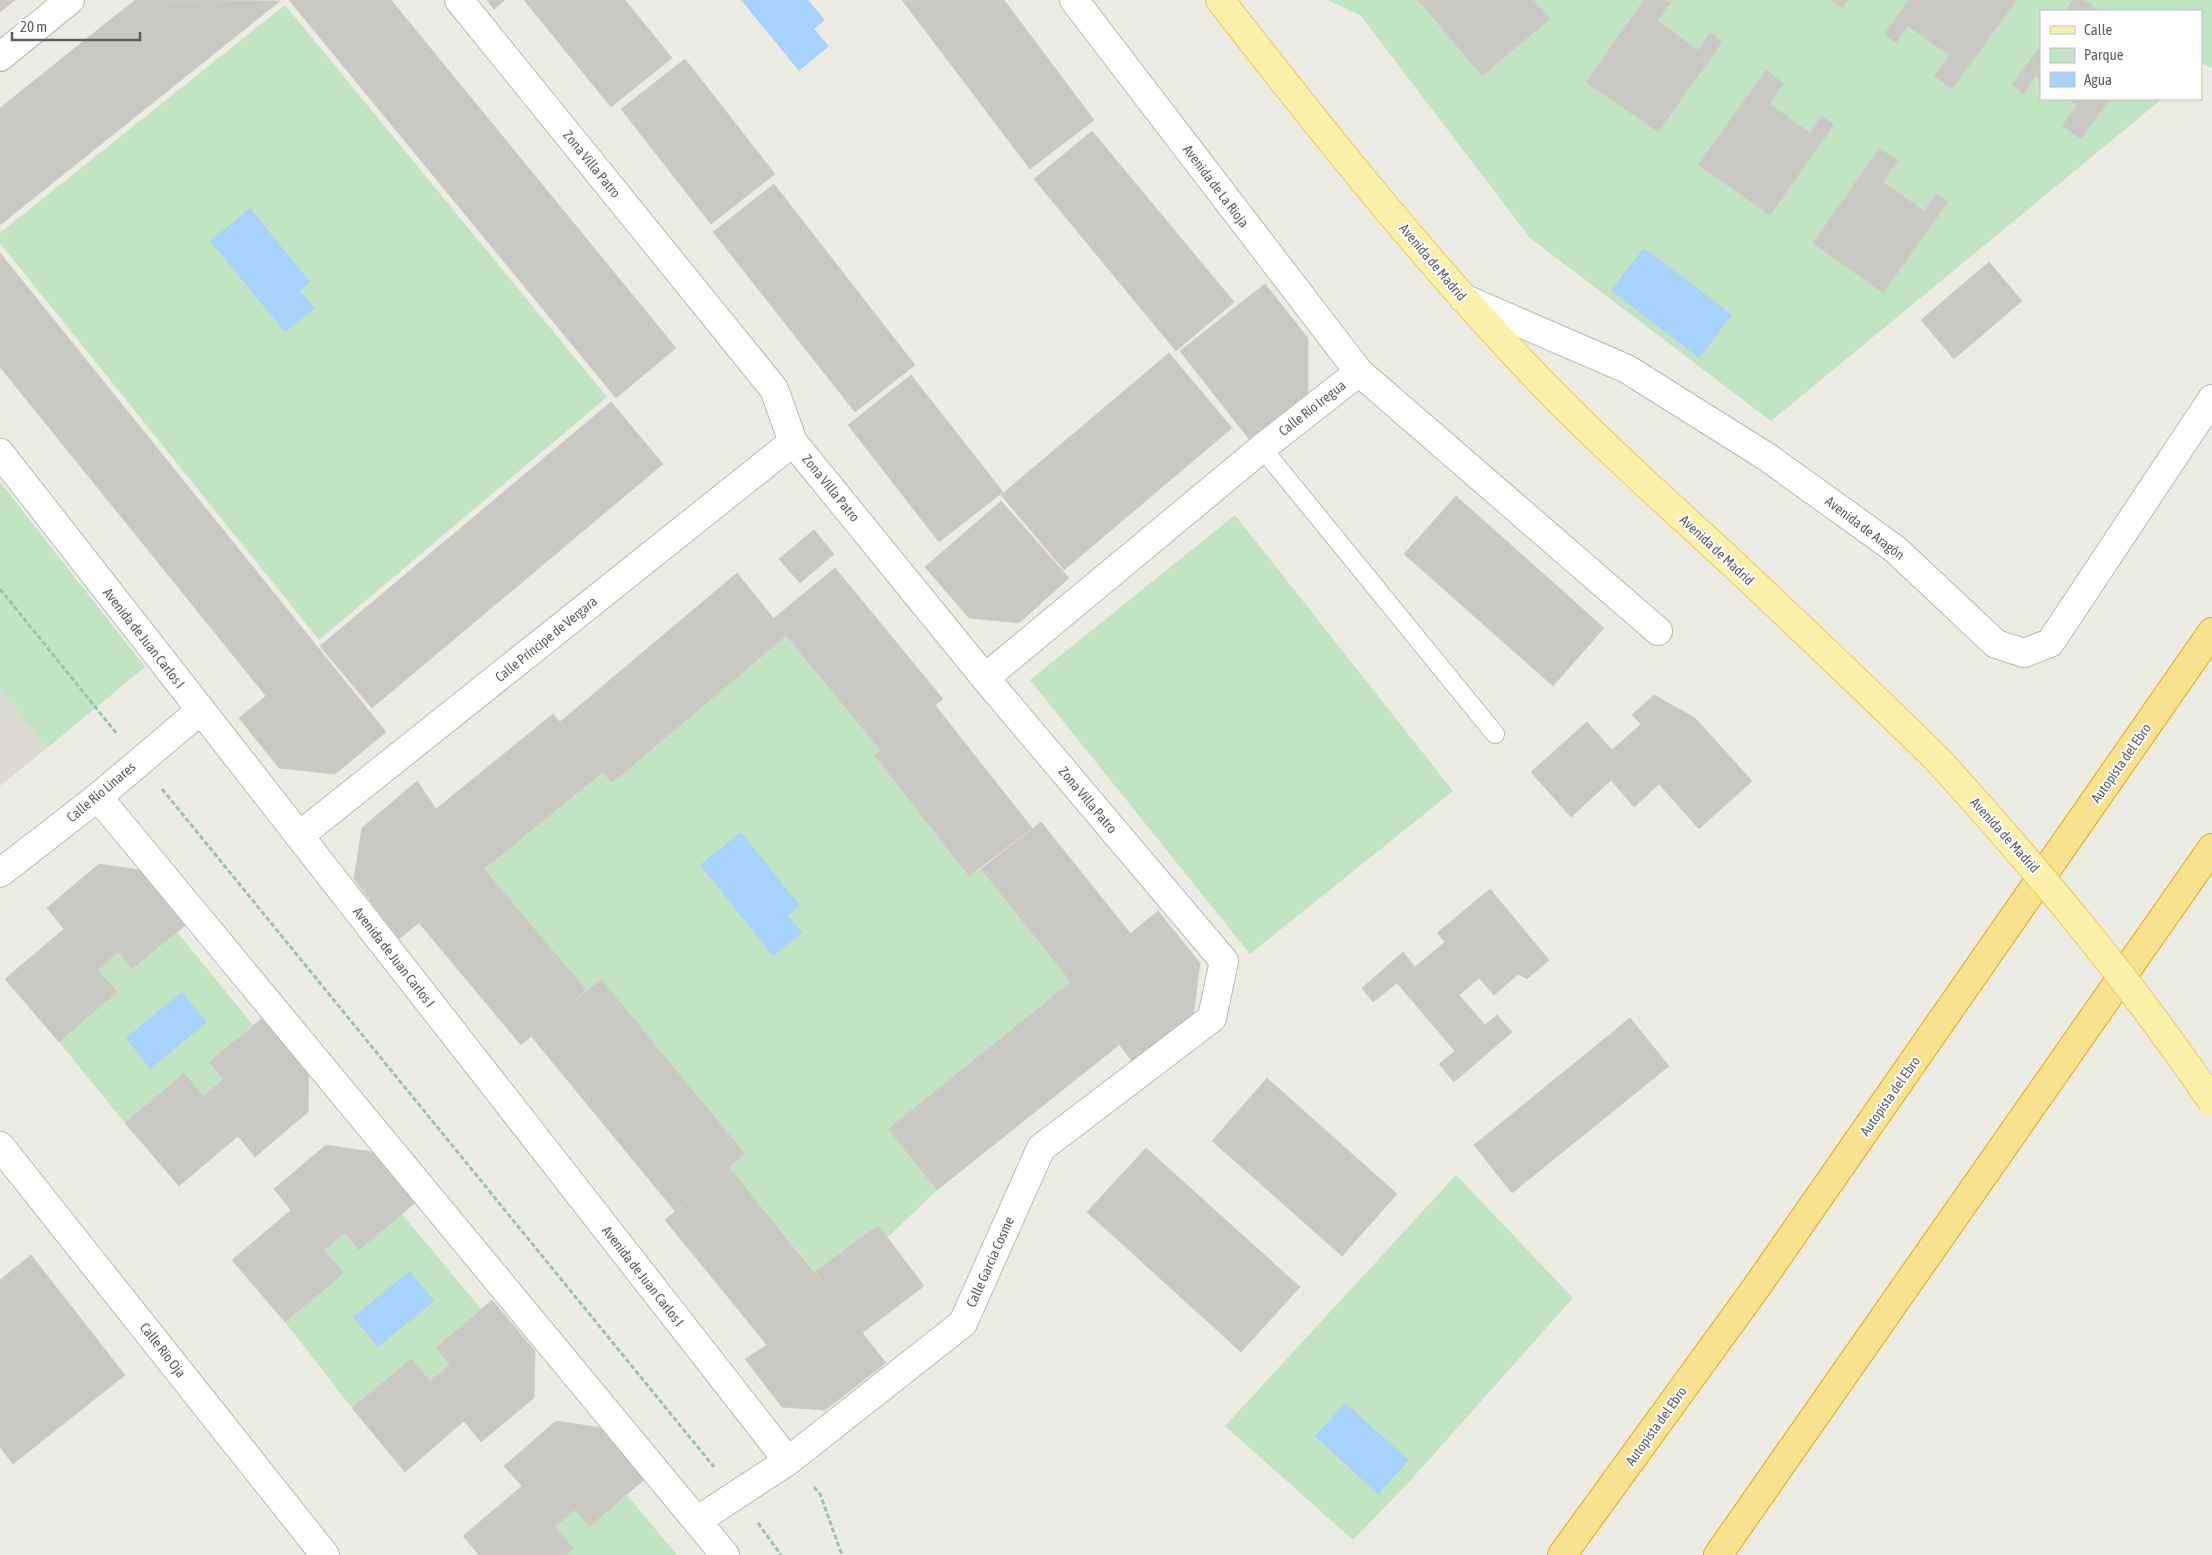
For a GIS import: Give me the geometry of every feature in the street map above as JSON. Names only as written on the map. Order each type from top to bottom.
[{"type":"highway","name":"Autopista del Ebro","points":[[1562,1555],[1758,1284],[2212,632]]},
{"type":"highway","points":[[1718,1555],[2212,848]]},
{"type":"main road","name":"Avenida de Madrid","points":[[1220,0],[1310,116],[1463,298],[1543,384],[1662,499],[1830,654],[1938,760],[2018,848],[2101,948],[2164,1030],[2212,1101]]},
{"type":"street","points":[[0,57],[70,0]]},
{"type":"street","name":"Zona Villa Patro","points":[[459,0],[774,389],[794,442],[985,678],[1224,961]]},
{"type":"street","name":"Avenida de La Rioja","points":[[1074,0],[1358,372]]},
{"type":"street","name":"Avenida de Aragón","points":[[1463,298],[1628,369],[1768,457],[1896,549],[1996,644],[2024,654],[2050,643],[2212,399]]},
{"type":"street","name":"Calle Río Iregua","points":[[985,678],[1262,448],[1358,372],[1658,631]]},
{"type":"street","name":"Calle Príncipe de Vergara","points":[[299,836],[794,442]]},
{"type":"street","name":"Avenida de Juan Carlos I","points":[[0,453],[788,1461]]},
{"type":"street","name":"Calle Río Linares","points":[[0,873],[98,797],[139,760],[201,710]]},
{"type":"street","points":[[98,797],[698,1520],[725,1555]]},
{"type":"street","name":"Calle García Cosme","points":[[698,1520],[788,1461],[963,1323],[1041,1148],[1212,1018],[1224,961]]},
{"type":"street","name":"Calle Río Oja","points":[[0,1146],[325,1555]]},
{"type":"lane","points":[[1262,448],[1495,734]]},
{"type":"path","points":[[0,589],[736,1494],[781,1555]]},
{"type":"path","points":[[788,1461],[820,1494],[842,1555]]},
{"type":"shaded area","points":[[0,690],[47,748],[0,786]]},
{"type":"green space","points":[[1328,0],[2212,0],[2212,68],[2204,64],[2202,65],[2202,10],[2040,10],[2040,100],[2161,100],[1771,421],[1530,238],[1361,16]]},
{"type":"green space","points":[[285,5],[607,397],[319,640],[0,243],[0,233]]},
{"type":"green space","points":[[0,482],[145,667],[47,748],[0,690]]},
{"type":"green space","points":[[1235,515],[1453,791],[1250,954],[1030,680]]},
{"type":"green space","points":[[787,635],[880,750],[874,755],[969,876],[981,869],[1071,982],[888,1129],[937,1190],[887,1238],[877,1225],[815,1272],[729,1167],[744,1153],[601,979],[586,990],[484,869],[603,772],[612,783]]},
{"type":"green space","points":[[177,932],[253,1025],[209,1062],[224,1079],[203,1096],[184,1073],[125,1123],[59,1042],[117,992],[98,970],[118,952],[132,969]]},
{"type":"green space","points":[[1456,1175],[1573,1298],[1409,1482],[1353,1540],[1225,1426]]},
{"type":"green space","points":[[402,1214],[481,1309],[436,1348],[450,1365],[430,1381],[411,1359],[352,1408],[285,1322],[344,1273],[324,1250],[345,1233],[359,1250]]},
{"type":"green space","points":[[627,1495],[677,1555],[567,1555],[574,1549],[555,1527],[575,1510],[589,1526]]},
{"type":"water","points":[[741,0],[808,0],[825,20],[814,29],[829,46],[799,71]]},
{"type":"water","points":[[250,208],[310,282],[300,291],[315,308],[285,332],[210,241]]},
{"type":"water","points":[[1644,248],[1732,315],[1699,358],[1611,290]]},
{"type":"water","points":[[741,832],[800,906],[788,915],[802,933],[773,956],[700,865]]},
{"type":"water","points":[[182,992],[207,1022],[150,1069],[126,1038]]},
{"type":"water","points":[[410,1271],[434,1301],[378,1347],[353,1317]]},
{"type":"water","points":[[1345,1403],[1409,1460],[1378,1494],[1315,1436]]},
{"type":"building","points":[[0,0],[15,0],[0,12]]},
{"type":"building","points":[[135,0],[280,1],[0,225],[0,108]]},
{"type":"building","points":[[289,0],[391,0],[676,348],[616,398]]},
{"type":"building","points":[[487,0],[505,0],[494,9]]},
{"type":"building","points":[[524,0],[625,0],[672,58],[611,107]]},
{"type":"building","points":[[902,0],[1004,0],[1094,120],[1030,169]]},
{"type":"building","points":[[1418,0],[1533,0],[1550,19],[1482,76]]},
{"type":"building","points":[[1644,0],[1672,1],[1657,21],[1698,50],[1710,33],[1722,42],[1658,132],[1586,82]]},
{"type":"building","points":[[1830,0],[1848,0],[1842,8]]},
{"type":"building","points":[[1909,0],[2017,0],[1952,89],[1934,76],[1949,55],[1908,26],[1896,43],[1884,34]]},
{"type":"building","points":[[2073,0],[2084,0],[2099,10],[2066,10]]},
{"type":"building","points":[[2040,46],[2040,79],[2036,76],[2024,94],[2012,85]]},
{"type":"building","points":[[685,59],[775,174],[711,224],[621,109]]},
{"type":"building","points":[[1766,70],[1784,84],[1770,104],[1810,133],[1822,116],[1834,125],[1770,215],[1698,165]]},
{"type":"building","points":[[2069,100],[2109,100],[2081,139],[2062,126],[2077,105]]},
{"type":"building","points":[[1092,131],[1234,302],[1176,351],[1034,179]]},
{"type":"building","points":[[1879,148],[1898,161],[1883,182],[1924,211],[1936,194],[1948,202],[1883,293],[1813,243]]},
{"type":"building","points":[[774,184],[915,365],[855,412],[713,232]]},
{"type":"building","points":[[0,253],[386,732],[335,774],[279,768],[239,718],[266,696],[0,367]]},
{"type":"building","points":[[1989,262],[2022,301],[1954,359],[1921,320]]},
{"type":"building","points":[[1265,284],[1308,338],[1308,393],[1249,439],[1180,351]]},
{"type":"building","points":[[1169,353],[1232,428],[1064,570],[1001,495]]},
{"type":"building","points":[[911,375],[1003,492],[939,542],[848,425]]},
{"type":"building","points":[[611,402],[663,464],[372,708],[320,646]]},
{"type":"building","points":[[1456,496],[1604,628],[1553,686],[1404,554]]},
{"type":"building","points":[[1001,501],[1069,578],[1019,623],[969,618],[925,567]]},
{"type":"building","points":[[814,530],[834,554],[800,583],[779,559]]},
{"type":"building","points":[[835,568],[943,699],[880,750],[773,619]]},
{"type":"building","points":[[737,573],[787,635],[612,783],[560,722]]},
{"type":"building","points":[[1654,695],[1695,718],[1752,781],[1699,829],[1659,784],[1634,807],[1611,780],[1571,817],[1531,772],[1587,722],[1612,750],[1641,724],[1632,715]]},
{"type":"building","points":[[935,705],[1032,828],[969,876],[874,755]]},
{"type":"building","points":[[553,714],[603,772],[484,869],[436,809]]},
{"type":"building","points":[[417,781],[436,809],[484,869],[399,939],[354,879],[362,828]]},
{"type":"building","points":[[1041,822],[1130,933],[1071,982],[981,869]]},
{"type":"building","points":[[99,864],[146,871],[189,922],[132,969],[118,952],[98,970],[117,992],[59,1042],[5,979],[64,929],[47,908]]},
{"type":"building","points":[[484,869],[586,990],[521,1045],[419,923]]},
{"type":"building","points":[[1490,889],[1549,960],[1527,979],[1518,974],[1494,995],[1479,978],[1459,995],[1485,1025],[1497,1015],[1512,1032],[1454,1082],[1439,1064],[1455,1051],[1397,983],[1373,1002],[1362,988],[1403,952],[1415,967],[1445,942],[1437,933]]},
{"type":"building","points":[[1158,911],[1200,963],[1193,1019],[1136,1066],[1071,982]]},
{"type":"building","points":[[601,979],[745,1154],[675,1211],[531,1036]]},
{"type":"building","points":[[1071,982],[1119,1045],[937,1190],[888,1129]]},
{"type":"building","points":[[266,1015],[309,1066],[308,1112],[255,1157],[238,1136],[179,1186],[125,1123],[184,1073],[203,1096],[224,1079],[209,1062]]},
{"type":"building","points":[[1630,1018],[1669,1066],[1512,1193],[1474,1145]]},
{"type":"building","points":[[1267,1078],[1397,1194],[1342,1256],[1212,1141]]},
{"type":"building","points":[[326,1145],[372,1152],[415,1203],[359,1250],[345,1233],[324,1250],[344,1273],[285,1322],[232,1260],[291,1210],[274,1189]]},
{"type":"building","points":[[1146,1148],[1300,1287],[1241,1352],[1087,1212]]},
{"type":"building","points":[[729,1167],[830,1292],[767,1345],[665,1220]]},
{"type":"building","points":[[878,1225],[924,1286],[862,1333],[815,1272]]},
{"type":"building","points":[[31,1255],[125,1375],[13,1464],[0,1447],[0,1280]]},
{"type":"building","points":[[830,1292],[886,1363],[825,1410],[782,1407],[745,1359],[767,1345]]},
{"type":"building","points":[[492,1300],[535,1351],[534,1398],[481,1442],[464,1421],[405,1472],[352,1408],[411,1359],[430,1381],[450,1365],[436,1348]]},
{"type":"building","points":[[556,1421],[602,1428],[645,1479],[589,1527],[575,1510],[555,1527],[574,1549],[567,1555],[479,1555],[463,1536],[522,1486],[504,1466]]}]
